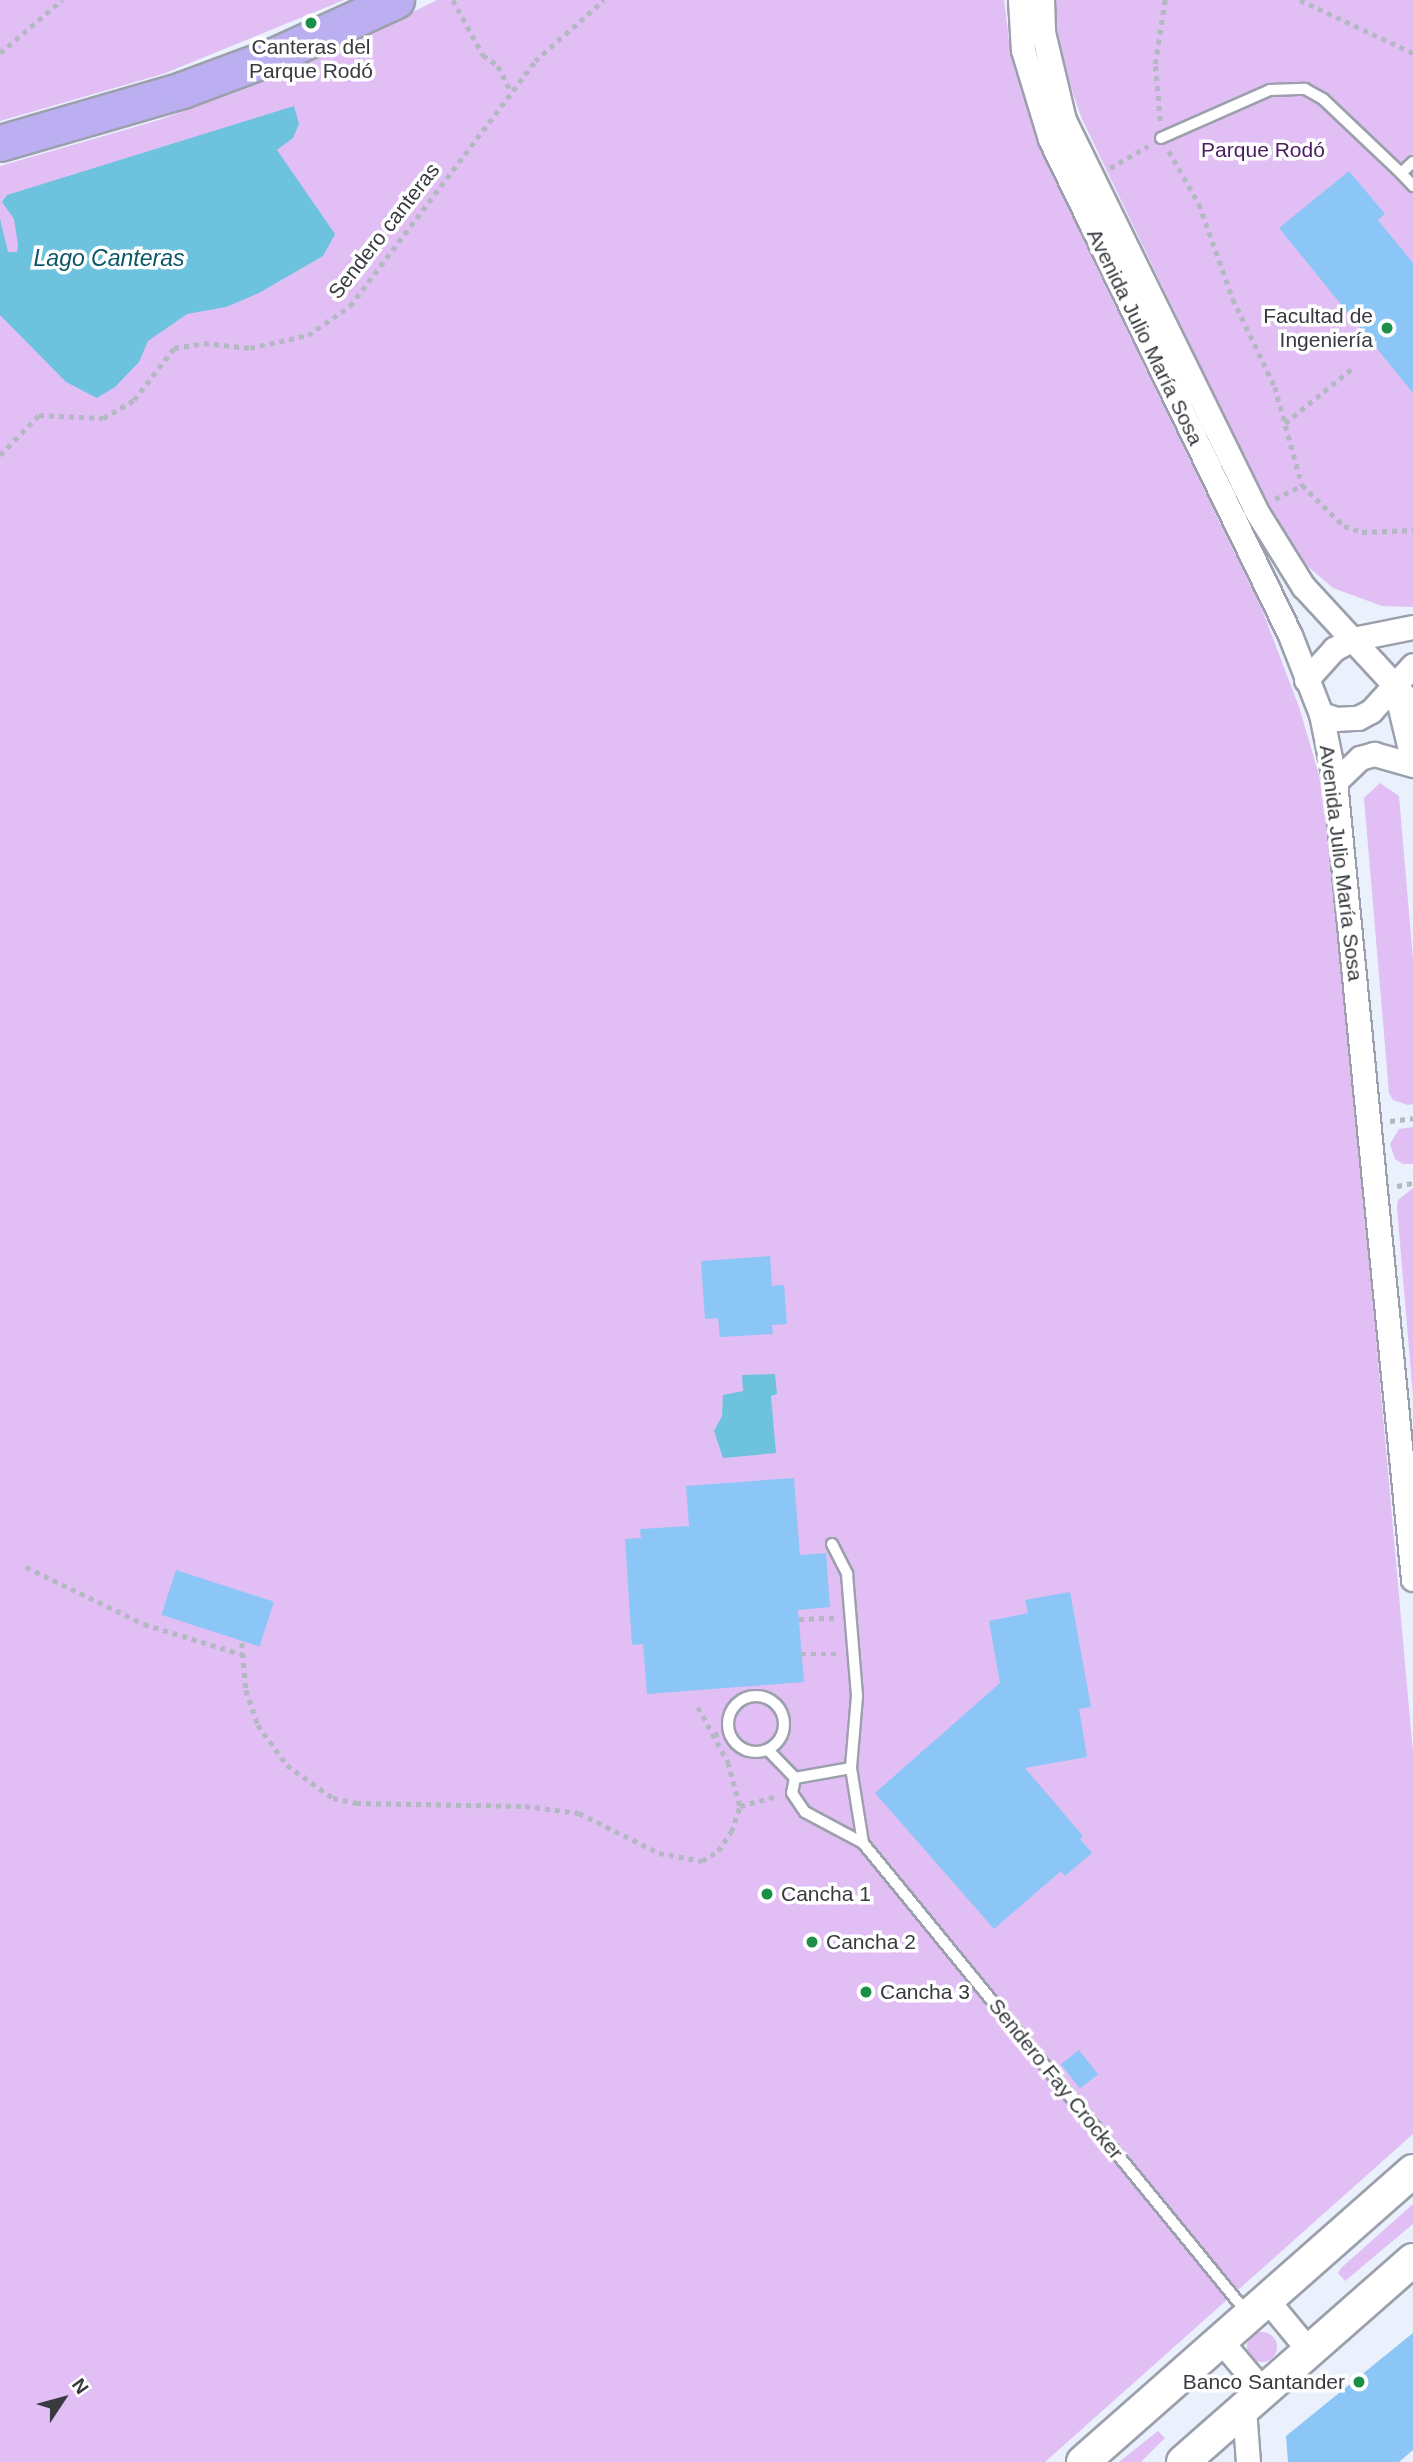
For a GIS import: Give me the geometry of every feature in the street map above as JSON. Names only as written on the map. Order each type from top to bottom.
[{"type":"main road","points":[[0,143],[182,90],[276,55],[396,0]]},
{"type":"main road","points":[[1083,2462],[1413,2171]]},
{"type":"main road","points":[[1183,2462],[1413,2260]]},
{"type":"street","name":"Avenida Julio María Sosa","points":[[1020,0],[1023,50],[1049,139],[1290,635],[1321,713],[1335,782],[1413,1579]]},
{"type":"street","name":"Avenida Julio María Sosa","points":[[1042,0],[1052,85],[1092,178],[1255,509],[1303,586],[1394,684],[1413,764]]},
{"type":"street","points":[[1306,680],[1334,649],[1353,639],[1413,627]]},
{"type":"street","points":[[1321,713],[1336,719],[1358,718],[1371,711],[1413,665]]},
{"type":"street","points":[[1394,684],[1413,705]]},
{"type":"street","points":[[1335,782],[1360,758],[1374,754],[1413,764]]},
{"type":"street","points":[[1259,2308],[1310,2351]]},
{"type":"street","points":[[1221,2341],[1254,2400],[1248,2462]]},
{"type":"lane","points":[[1161,138],[1270,90],[1305,89],[1323,99],[1413,186]]},
{"type":"lane","points":[[1401,173],[1413,162]]},
{"type":"lane","points":[[832,1544],[847,1574],[857,1696],[851,1768],[863,1843]]},
{"type":"lane","points":[[768,1750],[782,1737],[784,1718],[766,1697],[738,1701],[728,1717],[728,1727],[742,1749],[768,1750],[795,1777]]},
{"type":"lane","points":[[795,1777],[851,1768]]},
{"type":"lane","points":[[792,1793],[795,1777]]},
{"type":"lane","name":"Sendero Fay Crocker","points":[[792,1793],[805,1812],[863,1843],[1259,2308]]},
{"type":"path","points":[[0,53],[62,0]]},
{"type":"path","points":[[453,0],[483,55],[498,66],[512,92]]},
{"type":"path","name":"Sendero canteras","points":[[0,455],[39,415],[103,418],[134,400],[174,348],[204,343],[250,348],[307,335],[350,306],[535,61],[604,0]]},
{"type":"path","points":[[1165,0],[1155,64],[1161,138],[1199,204],[1233,299],[1275,387],[1302,485],[1344,526],[1362,532],[1413,530]]},
{"type":"path","points":[[1300,0],[1413,53]]},
{"type":"path","points":[[1092,178],[1161,138]]},
{"type":"path","points":[[1285,423],[1354,368]]},
{"type":"path","points":[[26,1567],[144,1624],[244,1655]]},
{"type":"path","points":[[799,1619],[849,1617]]},
{"type":"path","points":[[242,1643],[251,1708],[271,1746],[301,1778],[332,1798],[356,1803],[525,1806],[579,1813],[659,1853],[702,1861],[718,1851],[731,1832],[740,1806],[733,1775],[698,1707]]},
{"type":"path","points":[[802,1654],[853,1654]]},
{"type":"path","points":[[714,1736],[728,1727]]},
{"type":"path","points":[[740,1806],[792,1793]]},
{"type":"green space","points":[[0,0],[344,0],[163,74],[0,121]]},
{"type":"green space","points":[[437,0],[1004,0],[1011,56],[1046,162],[1263,612],[1299,707],[1324,792],[1332,842],[1413,1753],[1413,2134],[1045,2462],[0,2462],[0,166],[159,120],[238,91],[311,62]]},
{"type":"green space","name":"Parque Rodó","points":[[1052,0],[1413,0],[1413,607],[1382,606],[1333,588],[1305,564],[1273,517],[1082,119],[1064,68]]},
{"type":"green space","points":[[1380,783],[1399,796],[1413,959],[1413,1104],[1408,1105],[1393,1100],[1389,1093],[1364,798]]},
{"type":"green space","points":[[1413,1127],[1413,1164],[1403,1164],[1395,1159],[1390,1144],[1399,1129]]},
{"type":"green space","points":[[1413,1188],[1413,1396],[1397,1208],[1398,1200]]},
{"type":"green space","points":[[1413,2204],[1413,2224],[1345,2281],[1338,2273],[1341,2268]]},
{"type":"green space","points":[[1262,2332],[1273,2336],[1277,2347],[1273,2358],[1262,2362],[1251,2358],[1247,2347],[1251,2336]]},
{"type":"green space","points":[[1158,2431],[1165,2438],[1141,2462],[1119,2462]]},
{"type":"water","name":"Lago Canteras","points":[[294,106],[299,124],[293,138],[277,150],[335,234],[323,256],[259,293],[226,307],[187,314],[148,341],[139,362],[115,387],[97,398],[66,382],[0,315],[0,219],[8,252],[17,252],[18,245],[14,219],[2,202],[7,195]]},
{"type":"water","points":[[775,1374],[777,1394],[771,1396],[776,1453],[723,1458],[714,1431],[722,1416],[723,1395],[743,1391],[742,1375]]},
{"type":"building","name":"Facultad de Ingeniería","points":[[1349,171],[1385,214],[1378,220],[1413,263],[1413,393],[1279,228]]},
{"type":"building","points":[[770,1256],[772,1286],[784,1285],[787,1324],[772,1325],[773,1334],[720,1337],[718,1318],[705,1319],[701,1261]]},
{"type":"building","points":[[794,1478],[800,1555],[826,1553],[830,1607],[798,1610],[804,1682],[647,1694],[643,1644],[632,1645],[625,1539],[641,1538],[640,1529],[689,1526],[686,1486]]},
{"type":"building","points":[[176,1570],[274,1602],[259,1647],[161,1615]]},
{"type":"building","points":[[1070,1592],[1091,1707],[1079,1709],[1087,1757],[1025,1768],[1083,1836],[1080,1839],[1092,1853],[1065,1876],[1061,1871],[994,1929],[875,1793],[1000,1683],[989,1621],[1028,1613],[1025,1600]]},
{"type":"building","points":[[1079,2050],[1098,2074],[1080,2089],[1061,2064]]},
{"type":"building","points":[[1413,2333],[1413,2450],[1399,2462],[1288,2462],[1286,2436]]},
{"type":"place","name":"Canteras del Parque Rodó","points":[[311,23]]},
{"type":"place","name":"Facultad de Ingeniería","points":[[1387,328]]},
{"type":"place","name":"Cancha 1","points":[[767,1894]]},
{"type":"place","name":"Cancha 2","points":[[812,1942]]},
{"type":"place","name":"Cancha 3","points":[[866,1992]]},
{"type":"place","name":"Banco Santander","points":[[1359,2382]]}]
